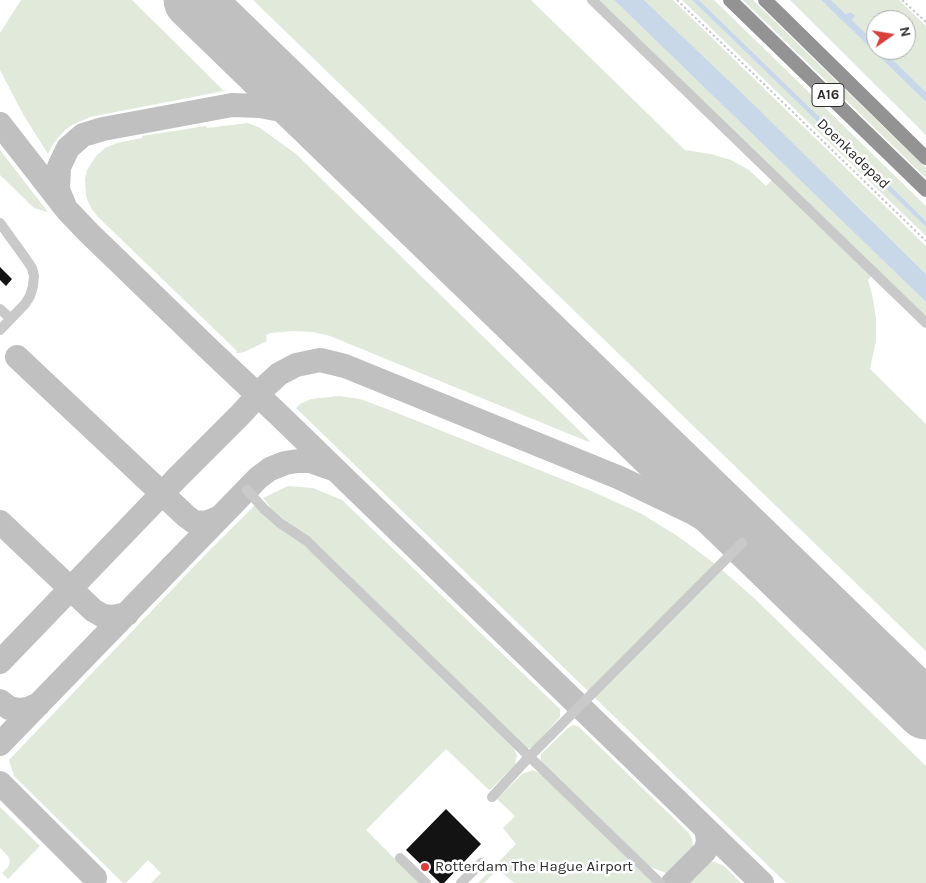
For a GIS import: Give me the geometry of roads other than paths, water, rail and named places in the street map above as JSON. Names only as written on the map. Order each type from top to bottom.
[{"type":"highway","name":"A16","points":[[730,0],[926,190]]},
{"type":"highway","name":"A16","points":[[765,0],[926,158]]},
{"type":"lane","points":[[592,0],[926,323]]},
{"type":"lane","points":[[0,223],[32,268],[34,276],[30,296],[25,304],[0,330]]},
{"type":"lane","points":[[0,309],[11,319]]},
{"type":"lane","points":[[247,490],[280,523],[318,552],[660,883]]},
{"type":"lane","points":[[492,797],[529,757],[742,543]]},
{"type":"lane","points":[[400,858],[426,883]]},
{"type":"lane","points":[[462,883],[481,863]]},
{"type":"water","points":[[614,0],[644,0],[750,101],[926,274],[926,302]]},
{"type":"water","points":[[692,0],[699,0],[833,130],[836,134],[835,136],[832,136]]},
{"type":"water","points":[[821,0],[831,0],[846,14],[850,12],[853,14],[855,16],[852,20],[866,33],[866,44]]},
{"type":"water","points":[[883,60],[893,60],[926,92],[926,102]]},
{"type":"water","points":[[847,146],[850,146],[926,221],[926,227],[846,150]]},
{"type":"place","name":"Rotterdam The Hague Airport","points":[[425,867]]}]
